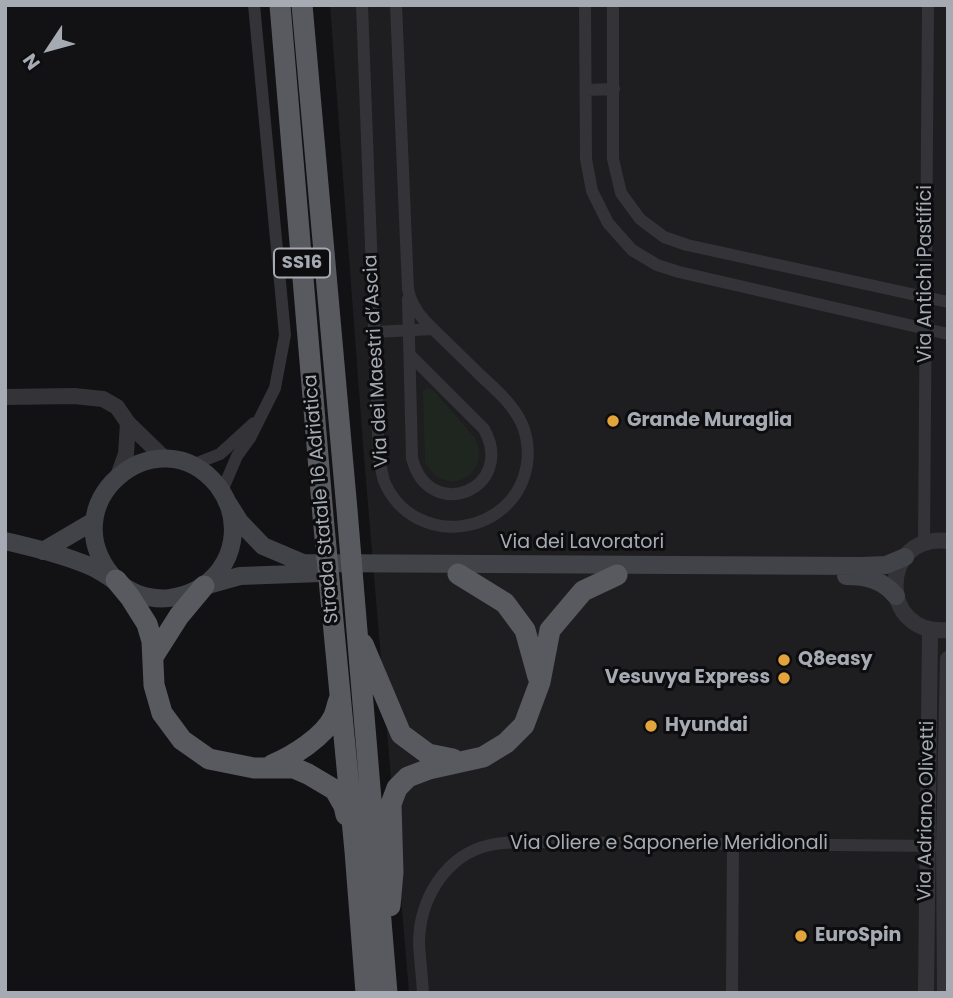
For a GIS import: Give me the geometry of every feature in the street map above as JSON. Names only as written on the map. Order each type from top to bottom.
[{"type":"highway","name":"Strada Statale 16 Adriatica","points":[[302,6],[387,993]]},
{"type":"highway","name":"Strada Statale 16 Adriatica","points":[[280,8],[366,993]]},
{"type":"highway","points":[[458,574],[505,603],[525,630],[540,682]]},
{"type":"highway","points":[[386,971],[393,872],[391,804],[397,788],[408,777],[429,769],[483,757],[506,743],[524,725],[540,682],[550,629],[583,591],[617,575]]},
{"type":"highway","points":[[116,580],[146,624],[152,642],[153,685],[162,713],[182,740],[209,759],[254,768],[293,768],[335,790],[344,806],[355,851]]},
{"type":"highway","points":[[153,657],[204,586]]},
{"type":"highway","points":[[355,624],[401,734],[428,754],[462,761]]},
{"type":"highway","points":[[254,768],[272,765],[292,757],[315,739],[333,718],[340,698]]},
{"type":"main road","points":[[116,580],[105,567],[96,549],[94,521],[101,497],[127,469],[142,462],[165,459],[192,465],[208,475],[240,522],[263,546],[305,568]]},
{"type":"main road","points":[[204,586],[221,569],[231,546],[233,524],[225,497]]},
{"type":"main road","points":[[43,551],[94,521]]},
{"type":"main road","points":[[5,541],[91,566],[135,593],[157,599],[182,596],[204,586],[240,576],[305,568]]},
{"type":"main road","points":[[862,571],[905,557]]},
{"type":"main road","name":"Via dei Lavoratori","points":[[305,568],[862,571]]},
{"type":"main road","name":"Via dei Lavoratori","points":[[305,568],[458,574],[617,575],[862,571]]},
{"type":"main road","points":[[862,571],[889,588],[896,596]]},
{"type":"street","points":[[225,497],[237,456],[250,438],[275,388],[285,335],[254,5]]},
{"type":"street","name":"Via dei Maestri d’Ascia","points":[[362,5],[379,460],[384,480],[395,498],[410,513],[429,523],[451,527],[472,525],[492,517],[509,503],[525,474],[528,447],[523,424],[510,404],[433,329],[415,310],[410,299],[396,5]]},
{"type":"street","points":[[585,5],[586,159],[592,191],[608,223],[632,250],[657,265],[679,272],[948,334]]},
{"type":"street","points":[[613,5],[613,159],[621,194],[640,219],[664,237],[687,244],[948,302]]},
{"type":"street","name":"Via Antichi Pastifici","points":[[924,543],[928,5]]},
{"type":"street","points":[[586,90],[614,89]]},
{"type":"street","points":[[408,289],[412,458],[415,470],[422,481],[443,494],[467,492],[478,486],[486,477],[491,465],[490,440],[484,429],[410,355]]},
{"type":"street","points":[[375,332],[433,329]]},
{"type":"street","points":[[5,397],[74,396],[103,400],[117,407],[128,423],[165,459]]},
{"type":"street","points":[[192,465],[220,454],[259,418]]},
{"type":"street","points":[[118,476],[125,454],[128,423]]},
{"type":"street","points":[[948,541],[924,543],[910,551],[895,580],[900,608],[908,618],[930,630],[948,630]]},
{"type":"street","name":"Via Adriano Olivetti","points":[[926,993],[930,630]]},
{"type":"street","name":"Via Adriano Olivetti","points":[[945,993],[944,846],[948,659]]},
{"type":"street","points":[[733,844],[733,993]]},
{"type":"street","name":"Via Oliere e Saponerie Meridionali","points":[[423,993],[419,942],[425,906],[442,875],[468,854],[487,845],[944,846]]},
{"type":"shaded area","points":[[330,5],[948,5],[948,993],[409,993],[364,457]]},
{"type":"shaded area","points":[[427,388],[432,389],[475,438],[479,452],[477,463],[472,472],[464,478],[443,480],[433,473],[425,462],[423,392]]},
{"type":"place","name":"Grande Muraglia","points":[[613,421]]},
{"type":"place","name":"Q8easy","points":[[784,660]]},
{"type":"place","name":"Vesuvya Express","points":[[784,678]]},
{"type":"place","name":"Hyundai","points":[[651,726]]},
{"type":"place","name":"EuroSpin","points":[[801,936]]}]
